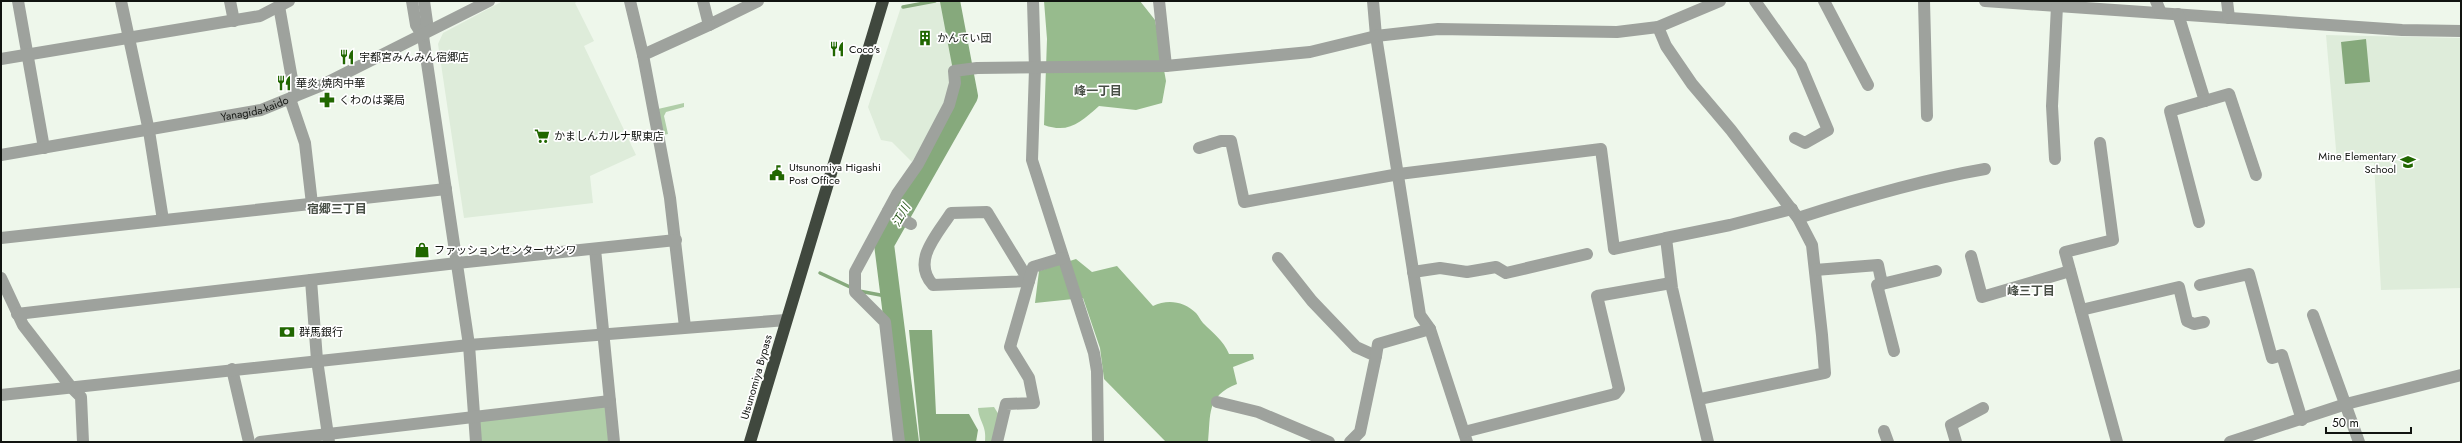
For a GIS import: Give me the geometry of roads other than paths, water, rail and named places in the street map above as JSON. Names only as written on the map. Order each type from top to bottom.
[{"type":"highway","name":"Utsunomiya Bypass","points":[[750,442],[883,1]]},
{"type":"street","points":[[18,1],[44,148]]},
{"type":"street","points":[[121,1],[149,131],[163,220]]},
{"type":"street","points":[[230,1],[234,21]]},
{"type":"street","points":[[412,1],[416,25],[423,36],[469,345],[476,442]]},
{"type":"street","points":[[423,36],[427,22],[424,1]]},
{"type":"street","name":"Yanagida-kaido","points":[[1,155],[149,131],[261,110],[293,97],[423,36],[489,1]]},
{"type":"street","points":[[630,1],[643,55],[670,198],[685,327]]},
{"type":"street","points":[[703,1],[709,25]]},
{"type":"street","points":[[643,55],[758,1]]},
{"type":"street","points":[[1033,1],[1035,69],[1032,160],[1094,353],[1097,371],[1098,442]]},
{"type":"street","points":[[1159,1],[1166,66]]},
{"type":"street","points":[[1373,1],[1376,36],[1399,174],[1420,315],[1430,329],[1465,437],[1615,394],[1619,389],[1597,296],[1671,283]]},
{"type":"street","points":[[899,442],[885,322],[854,292],[855,272],[918,164],[949,105],[955,83],[954,71],[972,69],[1166,66],[1310,52],[1376,36],[1438,29],[1616,32],[1658,27],[1720,1]]},
{"type":"street","points":[[1755,1],[1801,66],[1828,130],[1805,143],[1795,138]]},
{"type":"street","points":[[1824,1],[1868,85]]},
{"type":"street","points":[[1924,1],[1927,116]]},
{"type":"street","points":[[1985,1],[2402,30],[2461,31]]},
{"type":"street","points":[[2156,1],[2161,14]]},
{"type":"street","points":[[2227,1],[2229,18]]},
{"type":"street","points":[[1,59],[260,16],[284,4],[293,97],[305,143],[312,204]]},
{"type":"street","points":[[2055,159],[2052,106],[2056,6]]},
{"type":"street","points":[[2178,14],[2205,101]]},
{"type":"street","points":[[1658,27],[1666,46],[1692,84],[1731,130],[1795,214],[1812,245],[1815,270],[1825,373],[1700,399]]},
{"type":"street","points":[[2199,222],[2170,111],[2229,94],[2256,175]]},
{"type":"street","points":[[1199,148],[1221,141],[1231,141],[1244,202],[1399,174],[1601,149],[1614,249],[1730,225],[1795,214],[1941,177],[1985,169]]},
{"type":"street","points":[[2100,143],[2113,240],[2065,252],[2117,442]]},
{"type":"street","points":[[1,238],[446,189]]},
{"type":"street","points":[[890,212],[909,223]]},
{"type":"street","points":[[987,212],[1029,281],[933,285],[926,277],[924,255],[951,213],[987,212]]},
{"type":"street","points":[[1666,238],[1671,283],[1700,399],[1708,442]]},
{"type":"street","points":[[17,314],[456,263],[676,240]]},
{"type":"street","points":[[595,249],[614,442]]},
{"type":"street","points":[[1413,272],[1440,268],[1467,272],[1496,267],[1506,273],[1586,254]]},
{"type":"street","points":[[1971,256],[1982,297],[2070,271]]},
{"type":"street","points":[[997,442],[1006,404],[1034,403],[1029,378],[1010,347],[1033,267],[1063,258]]},
{"type":"street","points":[[1278,258],[1312,301],[1356,347],[1376,356]]},
{"type":"street","points":[[1815,270],[1878,265],[1882,284]]},
{"type":"street","points":[[1894,351],[1877,286],[1936,271]]},
{"type":"street","points":[[2200,285],[2249,274],[2272,358],[2282,355],[2302,420]]},
{"type":"street","points":[[1,278],[23,325],[71,387],[81,397],[83,442]]},
{"type":"street","points":[[311,280],[317,360],[328,438]]},
{"type":"street","points":[[2081,310],[2179,287],[2187,321],[2194,324],[2204,322]]},
{"type":"street","points":[[2312,315],[2359,442]]},
{"type":"street","points":[[1,395],[232,369],[469,345],[786,320]]},
{"type":"street","points":[[1350,442],[1360,432],[1378,344],[1430,329]]},
{"type":"street","points":[[232,369],[250,442]]},
{"type":"street","points":[[2230,442],[2302,420],[2346,404],[2461,375]]},
{"type":"street","points":[[260,442],[328,438],[474,417],[610,401]]},
{"type":"street","points":[[1218,402],[1258,412],[1329,442]]},
{"type":"street","points":[[1956,442],[1951,425],[1983,408]]},
{"type":"waterway","points":[[903,7],[935,1]]},
{"type":"waterway","name":"江川","points":[[909,442],[884,244],[968,96],[950,1]]},
{"type":"waterway","points":[[820,273],[850,287]]},
{"type":"waterway","points":[[859,291],[891,297]]},
{"type":"place","name":"かんてい団","points":[[925,38]]},
{"type":"place","name":"Coco's","points":[[837,49]]},
{"type":"place","name":"宇都宮みんみん宿郷店","points":[[347,57]]},
{"type":"place","name":"華炎 焼肉中華","points":[[284,83]]},
{"type":"place","name":"くわのは薬局","points":[[327,100]]},
{"type":"place","name":"かましんカルナ駅東店","points":[[542,136]]},
{"type":"place","name":"Mine Elementary School","points":[[2408,162]]},
{"type":"place","name":"Utsunomiya Higashi Post Office","points":[[777,173]]},
{"type":"place","name":"ファッションセンターサンワ","points":[[422,250]]},
{"type":"place","name":"群馬銀行","points":[[287,332]]},
{"type":"district","name":"峰一丁目","points":[[1098,91]]},
{"type":"district","name":"宿郷三丁目","points":[[337,209]]},
{"type":"district","name":"峰三丁目","points":[[2031,291]]}]
